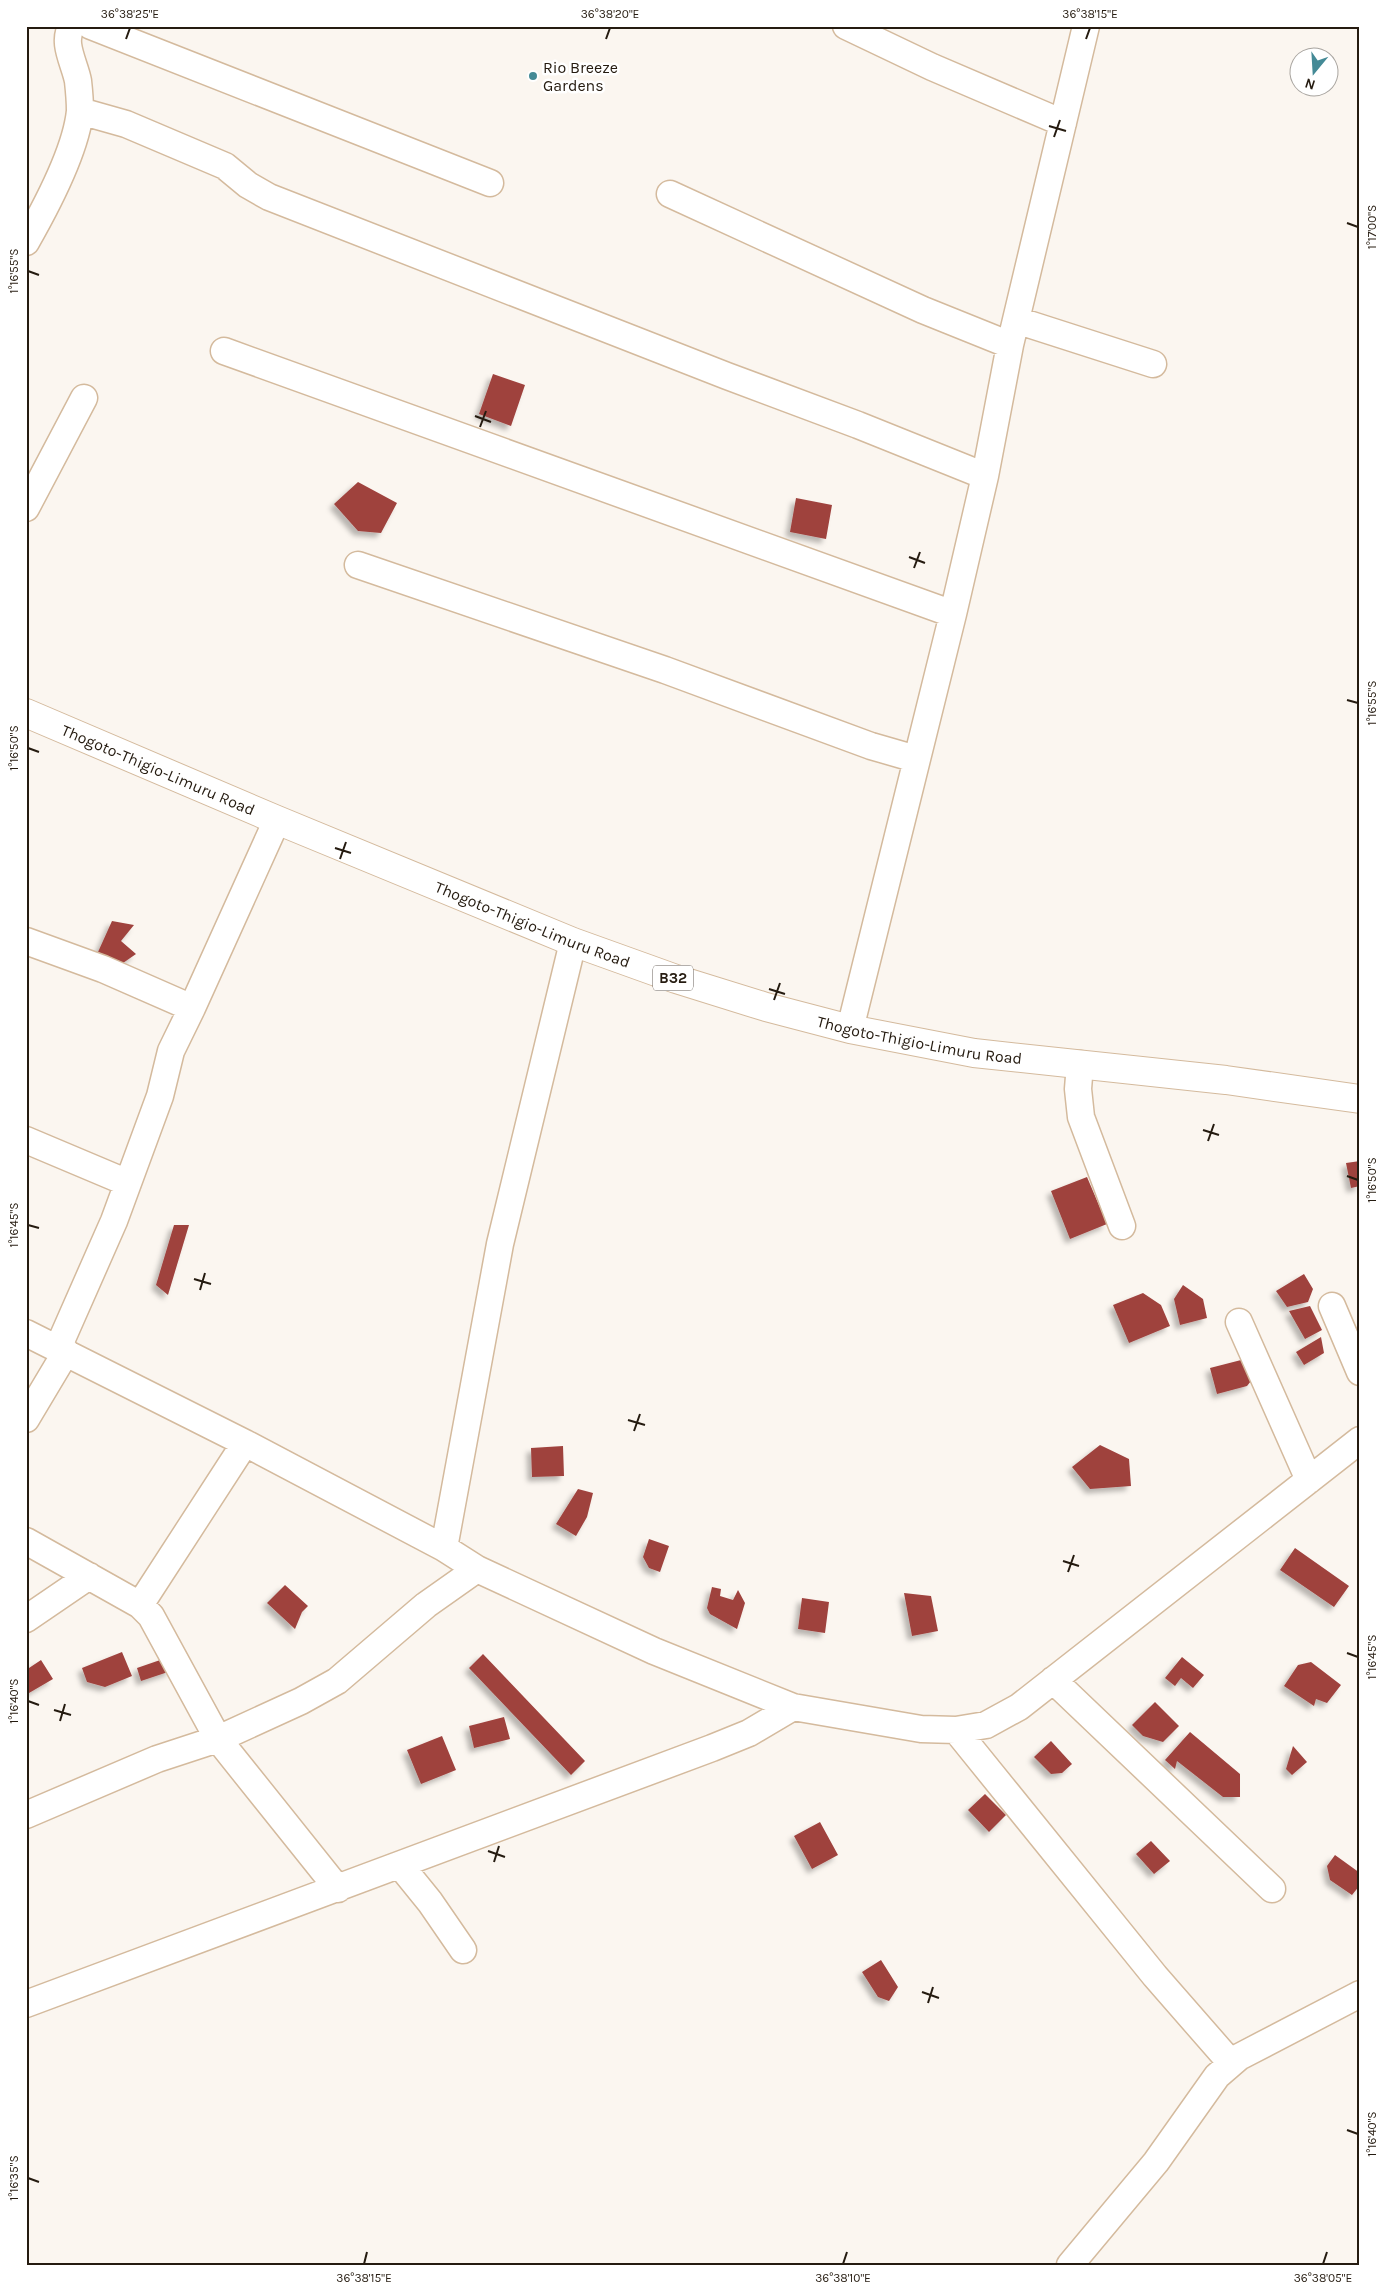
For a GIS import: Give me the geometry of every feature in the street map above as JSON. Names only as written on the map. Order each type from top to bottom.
[{"type":"highway","name":"Thogoto-Thigio-Limuru Road","points":[[26,713],[277,820],[573,942],[676,979],[766,1007],[850,1028],[974,1053],[1226,1080],[1360,1099]]},
{"type":"street","points":[[26,242],[46,207],[76,131],[80,111],[78,81],[68,44],[68,32],[72,26]]},
{"type":"street","points":[[91,26],[490,183]]},
{"type":"street","points":[[846,26],[932,67],[1063,123]]},
{"type":"street","points":[[850,1028],[953,614],[985,476],[1010,345],[1086,26]]},
{"type":"street","points":[[80,111],[126,124],[225,166],[248,185],[270,197],[985,476]]},
{"type":"street","points":[[670,194],[923,310],[1010,345]]},
{"type":"street","points":[[1016,320],[1153,364]]},
{"type":"street","points":[[224,351],[953,614]]},
{"type":"street","points":[[26,508],[84,398]]},
{"type":"street","points":[[358,565],[665,670],[870,746],[916,759]]},
{"type":"street","points":[[26,1419],[62,1350],[114,1221],[160,1096],[172,1051],[277,820]]},
{"type":"street","points":[[26,941],[103,969],[192,1008]]},
{"type":"street","points":[[444,1548],[500,1244],[573,942]]},
{"type":"street","points":[[1080,1064],[1078,1089],[1081,1117],[1122,1226]]},
{"type":"street","points":[[26,1140],[128,1182]]},
{"type":"street","points":[[1332,1306],[1360,1372]]},
{"type":"street","points":[[1239,1322],[1309,1480]]},
{"type":"street","points":[[26,1333],[245,1443],[444,1548],[477,1569],[654,1651],[793,1707],[921,1728],[956,1730],[986,1725],[1019,1707],[1360,1440]]},
{"type":"street","points":[[140,1605],[245,1443]]},
{"type":"street","points":[[26,1541],[140,1605],[154,1620],[218,1739],[338,1889]]},
{"type":"street","points":[[26,1815],[157,1759],[218,1739],[337,1681],[426,1605],[477,1569]]},
{"type":"street","points":[[26,1619],[89,1576]]},
{"type":"street","points":[[1053,1680],[1272,1889]]},
{"type":"street","points":[[26,2004],[338,1889],[742,1736],[793,1707]]},
{"type":"street","points":[[956,1730],[1156,1976],[1231,2063]]},
{"type":"street","points":[[400,1865],[463,1950]]},
{"type":"street","points":[[1070,2265],[1156,2162],[1217,2076],[1231,2063],[1269,2040],[1360,1994]]},
{"type":"building","points":[[493,374],[525,385],[511,426],[479,414]]},
{"type":"building","points":[[358,482],[397,503],[381,533],[358,531],[334,504]]},
{"type":"building","points":[[796,498],[832,505],[826,539],[790,532]]},
{"type":"building","points":[[112,921],[134,925],[121,941],[136,954],[123,963],[98,952]]},
{"type":"building","points":[[1360,1161],[1360,1186],[1351,1188],[1346,1163]]},
{"type":"building","points":[[1087,1177],[1107,1224],[1070,1239],[1051,1191]]},
{"type":"building","points":[[174,1225],[189,1225],[168,1295],[156,1285]]},
{"type":"building","points":[[1304,1274],[1313,1289],[1308,1302],[1287,1307],[1276,1291]]},
{"type":"building","points":[[1183,1285],[1203,1299],[1207,1318],[1180,1325],[1174,1299]]},
{"type":"building","points":[[1143,1293],[1161,1305],[1170,1326],[1129,1343],[1113,1305]]},
{"type":"building","points":[[1310,1306],[1322,1330],[1305,1339],[1289,1311]]},
{"type":"building","points":[[1321,1337],[1324,1353],[1304,1365],[1296,1352]]},
{"type":"building","points":[[1245,1359],[1251,1381],[1247,1386],[1217,1394],[1210,1368]]},
{"type":"building","points":[[1100,1445],[1129,1459],[1131,1486],[1090,1489],[1072,1467]]},
{"type":"building","points":[[563,1446],[564,1476],[532,1477],[531,1448]]},
{"type":"building","points":[[578,1489],[593,1493],[587,1517],[576,1536],[556,1524]]},
{"type":"building","points":[[649,1539],[669,1546],[660,1572],[649,1568],[643,1557]]},
{"type":"building","points":[[1295,1548],[1349,1586],[1334,1607],[1280,1570]]},
{"type":"building","points":[[285,1585],[308,1606],[302,1612],[295,1629],[267,1603]]},
{"type":"building","points":[[712,1587],[721,1589],[720,1596],[733,1600],[738,1590],[745,1603],[737,1629],[710,1614],[707,1608]]},
{"type":"building","points":[[904,1593],[931,1596],[938,1631],[912,1636]]},
{"type":"building","points":[[802,1598],[829,1602],[825,1633],[798,1629]]},
{"type":"building","points":[[122,1652],[132,1676],[105,1687],[87,1682],[82,1668]]},
{"type":"building","points":[[483,1654],[585,1761],[571,1775],[469,1668]]},
{"type":"building","points":[[1182,1657],[1204,1675],[1193,1688],[1181,1678],[1175,1686],[1165,1678]]},
{"type":"building","points":[[166,1658],[171,1671],[141,1681],[137,1668]]},
{"type":"building","points":[[41,1660],[53,1679],[29,1693],[26,1688],[26,1670]]},
{"type":"building","points":[[1311,1662],[1341,1685],[1327,1703],[1316,1699],[1314,1706],[1284,1686],[1298,1665]]},
{"type":"building","points":[[1155,1702],[1179,1726],[1163,1742],[1143,1736],[1132,1725]]},
{"type":"building","points":[[504,1717],[510,1739],[474,1748],[469,1726]]},
{"type":"building","points":[[1190,1732],[1240,1774],[1240,1797],[1223,1797],[1177,1761],[1175,1769],[1165,1760]]},
{"type":"building","points":[[442,1736],[456,1770],[421,1784],[407,1750]]},
{"type":"building","points":[[1051,1741],[1072,1764],[1062,1773],[1051,1774],[1034,1757]]},
{"type":"building","points":[[1293,1746],[1307,1762],[1292,1775],[1286,1769]]},
{"type":"building","points":[[985,1794],[1006,1815],[989,1832],[968,1810]]},
{"type":"building","points":[[820,1822],[838,1855],[812,1869],[794,1836]]},
{"type":"building","points":[[1151,1841],[1170,1861],[1154,1874],[1136,1854]]},
{"type":"building","points":[[1335,1855],[1360,1873],[1360,1885],[1352,1895],[1330,1880],[1327,1866]]},
{"type":"building","points":[[881,1960],[898,1987],[889,2001],[878,1997],[862,1972]]},
{"type":"place","name":"Rio Breeze Gardens","points":[[533,76]]}]
